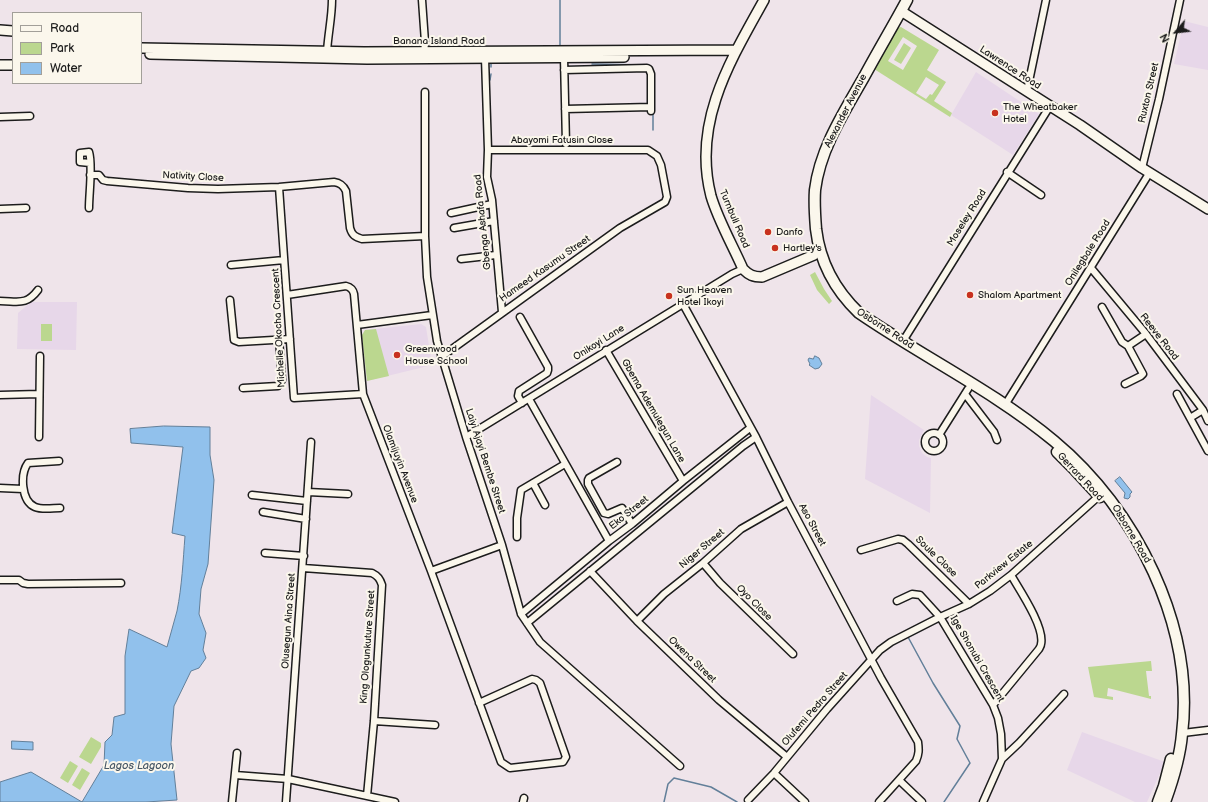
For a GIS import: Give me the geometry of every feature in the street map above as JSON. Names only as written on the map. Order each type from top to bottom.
[{"type":"main road","name":"Alexander Avenue","points":[[817,255],[809,223],[809,200],[810,187],[818,154],[830,125],[843,100],[900,0]]},
{"type":"main road","name":"Alexander Avenue","points":[[817,255],[814,202],[817,180],[824,156],[841,118],[907,0]]},
{"type":"main road","name":"Osborne Road","points":[[817,255],[840,293],[859,314],[1005,405],[1054,440],[1089,474],[1115,506],[1144,554],[1166,604],[1178,648],[1183,682],[1184,718],[1175,775],[1165,802]]},
{"type":"main road","name":"Gerrard Road","points":[[817,255],[821,273],[829,288],[851,314],[966,392],[1004,412],[1050,445],[1099,496],[1120,525],[1147,573],[1163,616],[1172,656],[1177,700],[1176,736],[1169,770],[1158,802]]},
{"type":"street","points":[[327,52],[332,0]]},
{"type":"street","points":[[422,0],[425,42],[424,55]]},
{"type":"street","name":"Turnbull Road","points":[[743,269],[712,197],[706,161],[707,140],[711,115],[722,82],[735,53],[764,0]]},
{"type":"street","points":[[1027,91],[1046,0]]},
{"type":"street","name":"Ruxton Street","points":[[1146,170],[1180,0]]},
{"type":"street","name":"Lawrence Road","points":[[901,10],[1208,209]]},
{"type":"street","points":[[0,30],[12,31]]},
{"type":"street","name":"Banana Island Road","points":[[142,48],[327,52],[485,58],[564,58],[735,53]]},
{"type":"street","name":"Banana Island Road","points":[[142,54],[367,59],[424,55],[735,53]]},
{"type":"street","name":"Gbenga Ashafa Road","points":[[485,58],[488,150],[487,177],[494,220],[502,312]]},
{"type":"street","points":[[564,58],[566,144]]},
{"type":"street","points":[[0,65],[12,65]]},
{"type":"street","points":[[564,70],[647,68],[651,74],[650,109],[565,109]]},
{"type":"street","name":"Laiyi Ajayi Bembe Street","points":[[425,92],[425,236],[427,277],[432,315],[441,357],[502,545],[521,614],[540,642],[680,766]]},
{"type":"street","name":"Moseley Road","points":[[903,341],[1007,172],[1050,106]]},
{"type":"street","points":[[0,117],[30,116]]},
{"type":"street","name":"Abayomi Fatusin Close","points":[[488,150],[648,150],[657,156],[661,165],[667,197],[665,202]]},
{"type":"street","points":[[89,208],[90,164]]},
{"type":"street","name":"Onilegbale Road","points":[[1005,405],[1091,268],[1146,170]]},
{"type":"street","points":[[1007,172],[1041,195]]},
{"type":"street","name":"Nativity Close","points":[[90,175],[99,175],[103,180],[107,181],[218,189],[279,187],[334,182],[339,183],[346,191],[350,228],[352,234],[356,238],[425,236]]},
{"type":"street","name":"Michelle Okocha Crescent","points":[[279,187],[294,398],[363,394]]},
{"type":"street","name":"Hameed Kasumu Street","points":[[441,357],[620,228],[665,202]]},
{"type":"street","points":[[451,213],[492,204]]},
{"type":"street","points":[[0,208],[26,208]]},
{"type":"street","points":[[454,228],[494,220]]},
{"type":"street","points":[[461,259],[496,255]]},
{"type":"street","points":[[743,269],[756,277],[762,277],[817,255]]},
{"type":"street","points":[[231,265],[284,260]]},
{"type":"street","name":"Reeve Road","points":[[1091,268],[1146,334],[1203,410],[1208,421]]},
{"type":"street","name":"Onikoyi Lane","points":[[466,436],[529,399],[682,304],[743,269]]},
{"type":"street","name":"Olamijuyin Avenue","points":[[287,295],[346,286],[349,286],[354,294],[363,394],[431,570],[479,703],[501,762],[510,768],[563,762],[566,760],[554,720],[540,683],[536,680],[532,679],[479,703]]},
{"type":"street","points":[[0,301],[27,301],[33,298],[38,290]]},
{"type":"street","points":[[230,300],[234,340],[236,342],[290,339]]},
{"type":"street","name":"Aso Street","points":[[682,304],[756,437],[788,502],[881,678],[918,742],[919,750],[916,761],[899,780]]},
{"type":"street","points":[[1102,307],[1122,342],[1128,346],[1143,374],[1125,384]]},
{"type":"street","points":[[357,325],[432,315]]},
{"type":"street","points":[[520,317],[548,367],[547,373],[519,391],[518,396],[522,403]]},
{"type":"street","points":[[1128,346],[1146,334]]},
{"type":"street","points":[[243,388],[278,386],[280,384],[282,380],[279,340]]},
{"type":"street","name":"Gbema Ademulegun Lane","points":[[606,350],[683,481]]},
{"type":"street","points":[[39,437],[40,356]]},
{"type":"street","points":[[939,435],[966,392],[994,432],[997,440]]},
{"type":"street","points":[[0,395],[39,394]]},
{"type":"street","points":[[1177,394],[1208,451]]},
{"type":"street","points":[[529,399],[609,541]]},
{"type":"street","points":[[1190,418],[1203,410]]},
{"type":"street","name":"Eko Street","points":[[521,614],[750,428]]},
{"type":"street","name":"Eko Street","points":[[527,623],[743,446],[756,437]]},
{"type":"street","name":"Olusegun Aina Street","points":[[286,802],[312,442]]},
{"type":"street","points":[[59,461],[28,463],[24,470],[23,488],[28,501],[36,508],[60,508]]},
{"type":"street","points":[[617,462],[589,478],[588,484],[604,512],[608,514],[622,508],[632,524]]},
{"type":"street","points":[[517,537],[520,491],[565,464]]},
{"type":"street","points":[[533,483],[545,505]]},
{"type":"street","points":[[0,488],[23,488]]},
{"type":"street","points":[[308,492],[348,494]]},
{"type":"street","points":[[252,495],[307,501]]},
{"type":"street","name":"Parkview Estate","points":[[872,659],[880,650],[891,642],[969,604],[990,590],[1010,575],[1099,496]]},
{"type":"street","name":"Niger Street","points":[[637,621],[664,594],[703,563],[741,529],[788,502]]},
{"type":"street","points":[[263,512],[306,519]]},
{"type":"street","name":"Soule Close","points":[[861,550],[898,539],[903,540],[969,604]]},
{"type":"street","points":[[431,570],[502,545]]},
{"type":"street","points":[[265,553],[304,556]]},
{"type":"street","name":"Oyo Close","points":[[703,563],[720,582],[793,654]]},
{"type":"street","name":"King Ologunkuture Street","points":[[303,568],[372,573],[377,575],[381,580],[382,585],[374,722],[367,796]]},
{"type":"street","name":"Owena Street","points":[[590,571],[637,621],[719,700],[787,757]]},
{"type":"street","points":[[993,705],[1039,649],[1042,643],[1038,626],[1031,610],[1010,575]]},
{"type":"street","points":[[0,580],[19,580],[28,584],[121,583]]},
{"type":"street","name":"Ige Shonubi Crescent","points":[[897,601],[912,594],[920,595],[940,617],[993,705],[998,718],[1001,734],[1002,759]]},
{"type":"street","name":"Olufemi Pedro Street","points":[[748,800],[774,773],[872,659]]},
{"type":"street","points":[[983,802],[1002,759],[1019,743],[1064,694]]},
{"type":"street","points":[[374,722],[435,725]]},
{"type":"street","points":[[1182,734],[1208,730]]},
{"type":"street","points":[[232,802],[238,753]]},
{"type":"street","points":[[774,773],[805,802]]},
{"type":"street","points":[[235,775],[288,779],[395,802]]},
{"type":"street","points":[[879,802],[899,780],[922,802]]},
{"type":"shaded area","points":[[1184,21],[1208,27],[1208,70],[1174,64]]},
{"type":"shaded area","name":"The Wheatbaker Hotel","points":[[976,72],[1039,114],[1013,155],[951,115]]},
{"type":"shaded area","points":[[31,302],[77,302],[76,350],[17,349],[18,313]]},
{"type":"shaded area","name":"Greenwood House School","points":[[421,324],[426,327],[432,365],[367,381],[362,335],[365,330]]},
{"type":"shaded area","points":[[871,395],[924,430],[919,440],[919,446],[922,453],[931,458],[930,513],[865,479]]},
{"type":"shaded area","points":[[1082,732],[1165,762],[1147,802],[1135,802],[1067,770]]},
{"type":"green space","points":[[901,27],[939,50],[927,70],[946,82],[934,101],[952,113],[950,117],[874,69],[896,28]],"holes":[[[903,37],[917,46],[903,70],[888,61]],[[926,77],[939,85],[932,95],[930,94],[926,99],[916,93]]]},
{"type":"green space","points":[[904,43],[911,48],[901,64],[894,60]]},
{"type":"green space","points":[[815,272],[832,301],[829,304],[817,290],[810,275]]},
{"type":"green space","points":[[41,324],[52,324],[52,341],[41,341]]},
{"type":"green space","points":[[376,329],[389,376],[367,381],[362,335],[365,330]]},
{"type":"green space","points":[[1151,661],[1152,671],[1146,671],[1149,696],[1151,696],[1151,699],[1108,688],[1107,696],[1113,697],[1113,700],[1094,697],[1088,667]]},
{"type":"green space","points":[[91,737],[101,743],[101,747],[91,764],[79,757]]},
{"type":"green space","points":[[70,761],[78,766],[68,783],[60,778]]},
{"type":"green space","points":[[82,768],[90,773],[80,790],[72,785]]},
{"type":"water","points":[[815,356],[819,358],[822,364],[819,368],[815,369],[809,365],[808,360],[809,358],[813,359]]},
{"type":"water","name":"Lagos Lagoon","points":[[164,426],[210,427],[210,455],[214,480],[208,564],[201,589],[199,614],[206,633],[203,650],[206,658],[199,668],[191,671],[174,706],[171,744],[177,800],[146,802],[82,802],[104,765],[105,742],[112,735],[114,717],[125,714],[125,656],[129,629],[167,647],[177,611],[180,592],[185,536],[172,533],[183,447],[131,443],[130,429]]},
{"type":"water","points":[[1120,477],[1132,492],[1128,499],[1124,498],[1125,493],[1115,481]]},
{"type":"water","points":[[12,741],[33,742],[33,750],[12,749]]},
{"type":"water","points":[[31,772],[82,802],[0,802],[0,782]]},
{"type":"waterway","points":[[560,0],[560,46],[576,46]]},
{"type":"waterway","points":[[491,67],[491,63],[509,63]]},
{"type":"waterway","points":[[592,64],[646,65]]},
{"type":"waterway","points":[[490,80],[491,74]]},
{"type":"waterway","points":[[653,112],[653,130]]},
{"type":"waterway","points":[[908,637],[933,683],[960,726],[957,739],[970,763],[944,802]]},
{"type":"waterway","points":[[664,802],[668,784],[674,778],[711,787],[737,802]]},
{"type":"place","name":"The Wheatbaker Hotel","points":[[995,113]]},
{"type":"place","name":"Danfo","points":[[768,232]]},
{"type":"place","name":"Hartley's","points":[[775,248]]},
{"type":"place","name":"Shalom Apartment","points":[[970,295]]},
{"type":"place","name":"Sun Heaven Hotel Ikoyi","points":[[669,296]]},
{"type":"place","name":"Greenwood House School","points":[[397,355]]}]
